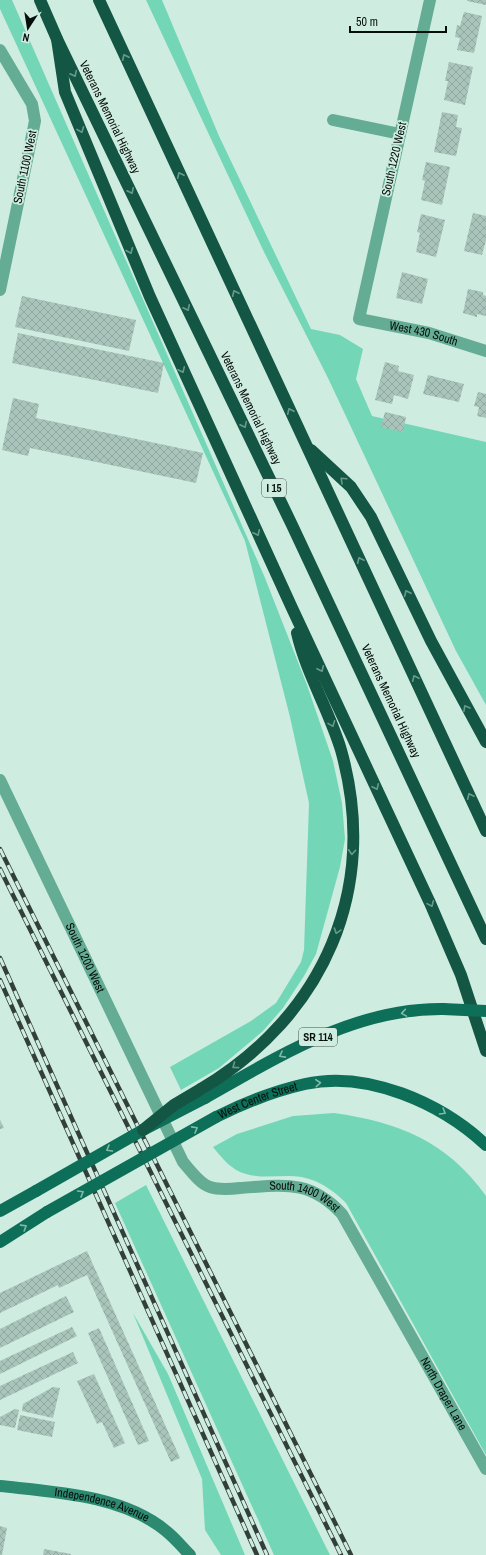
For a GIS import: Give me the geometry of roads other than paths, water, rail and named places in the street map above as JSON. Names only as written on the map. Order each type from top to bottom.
[{"type":"highway","name":"Veterans Memorial Highway","points":[[40,0],[57,39],[292,525],[486,939]]},
{"type":"highway","points":[[99,0],[486,831]]},
{"type":"highway","points":[[57,39],[65,92],[114,213],[166,334],[430,903],[461,975],[486,1051]]},
{"type":"highway","points":[[307,446],[351,487],[371,517],[431,641],[486,742]]},
{"type":"highway","points":[[143,1130],[174,1105],[203,1093],[217,1079],[253,1052],[292,1013],[323,964],[334,941],[347,894],[352,866],[354,837],[353,811],[349,783],[334,730],[299,640],[292,608]]},
{"type":"main road","name":"West Center Street","points":[[203,1093],[328,1033],[369,1019],[386,1015],[418,1011],[486,1011]]},
{"type":"main road","name":"West Center Street","points":[[0,1242],[47,1212],[216,1117],[258,1098],[306,1084],[330,1082],[374,1086],[420,1100],[456,1121],[486,1145]]},
{"type":"main road","points":[[0,1213],[143,1130]]},
{"type":"street","name":"South 1220 West","points":[[359,319],[430,0]]},
{"type":"street","name":"South 1100 West","points":[[0,50],[32,104],[35,121],[0,290]]},
{"type":"street","points":[[333,120],[400,134]]},
{"type":"street","name":"West 430 South","points":[[359,319],[429,333],[486,351]]},
{"type":"street","name":"South 1200 West","points":[[0,780],[170,1135]]},
{"type":"street","name":"South 1400 West","points":[[170,1135],[183,1162],[194,1175],[209,1187],[226,1189],[277,1185],[300,1186],[317,1193],[332,1203],[342,1214],[401,1319]]},
{"type":"street","name":"North Draper Lane","points":[[401,1319],[486,1469]]},
{"type":"street","name":"Independence Avenue","points":[[0,1486],[110,1502],[143,1515],[160,1527],[190,1555]]},
{"type":"railway","points":[[0,849],[351,1555]]},
{"type":"railway","points":[[0,869],[341,1555]]},
{"type":"railway","points":[[0,958],[267,1555]]},
{"type":"railway","points":[[0,980],[257,1555]]}]
